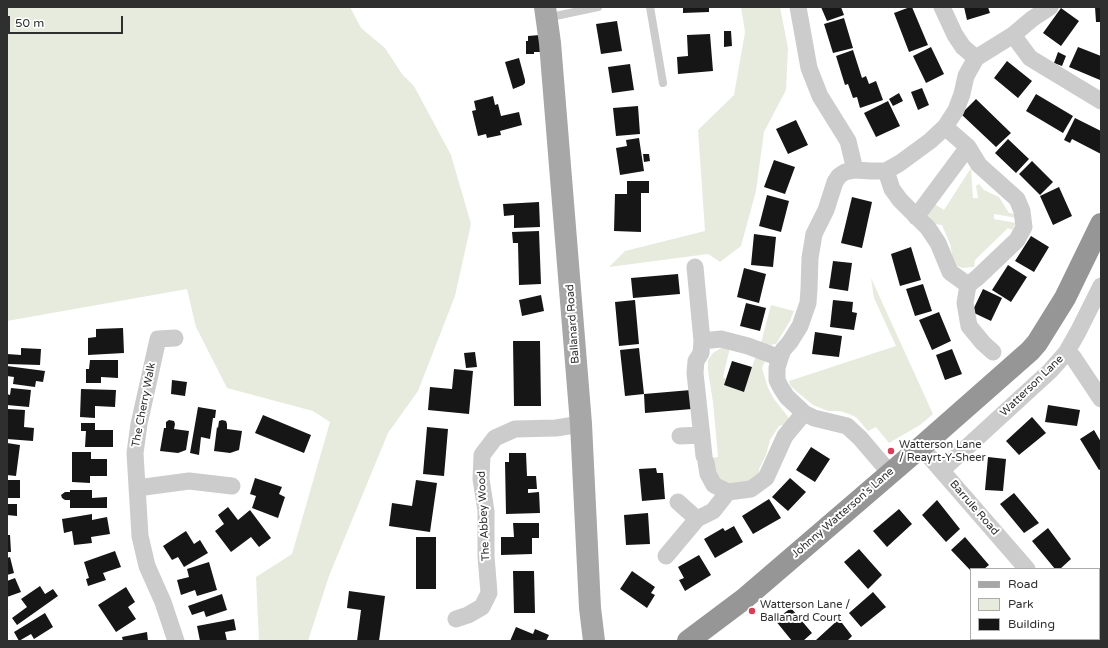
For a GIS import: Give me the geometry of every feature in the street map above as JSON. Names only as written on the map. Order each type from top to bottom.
[{"type":"highway","name":"Johnny Watterson's Lane","points":[[688,641],[744,598],[1022,359],[1038,342],[1065,298],[1101,224]]},
{"type":"main road","name":"Ballanard Road","points":[[546,13],[561,174],[581,424],[590,608],[594,641]]},
{"type":"street","points":[[798,7],[809,68],[820,96],[848,141],[855,170]]},
{"type":"street","points":[[942,7],[955,35],[963,47],[976,58]]},
{"type":"street","points":[[890,473],[860,438],[847,426],[814,418],[804,413],[794,405],[777,380],[777,368],[783,350],[800,326],[808,303],[811,244],[814,234],[826,210],[835,182],[845,172],[855,170],[886,171],[900,163],[945,128],[956,110],[962,94],[966,76],[976,58],[1013,35],[1032,19],[1050,7]]},
{"type":"street","points":[[1013,35],[1030,58],[1101,101]]},
{"type":"street","points":[[945,128],[968,147],[979,165],[1017,199],[1022,211],[1024,227],[1017,240],[968,285],[965,303],[969,326],[989,343]]},
{"type":"street","points":[[916,217],[968,147]]},
{"type":"street","points":[[886,171],[892,189],[900,200],[928,228],[938,243],[950,272],[968,285]]},
{"type":"street","points":[[695,267],[702,342],[696,361],[695,373],[705,459],[708,474],[714,485],[728,492],[751,489],[766,478],[785,436],[804,413]]},
{"type":"street","name":"Watterson Lane","points":[[942,470],[1050,371],[1066,353],[1101,286]]},
{"type":"street","name":"The Cherry Walk","points":[[175,338],[158,339],[139,424],[135,453],[140,536],[147,566],[163,602],[176,641]]},
{"type":"street","points":[[702,342],[721,339],[748,346],[780,358]]},
{"type":"street","points":[[1066,353],[1073,357],[1101,399]]},
{"type":"street","name":"The Abbey Wood","points":[[456,619],[468,616],[482,607],[489,593],[486,556],[486,511],[481,479],[482,454],[494,438],[515,429],[556,428],[581,424]]},
{"type":"street","points":[[680,436],[702,435]]},
{"type":"street","name":"Barrule Road","points":[[921,447],[1026,568]]},
{"type":"street","points":[[137,488],[189,481],[232,486]]},
{"type":"street","points":[[666,556],[697,519],[712,511],[728,492]]},
{"type":"street","points":[[678,502],[697,519]]},
{"type":"lane","points":[[546,13],[598,7]]},
{"type":"lane","points":[[650,7],[663,83]]},
{"type":"green space","points":[[7,7],[350,7],[361,28],[385,48],[402,74],[414,86],[451,155],[471,224],[455,296],[418,391],[388,433],[329,576],[308,641],[259,641],[256,577],[292,554],[330,422],[313,411],[227,388],[196,327],[187,289],[7,321]]},
{"type":"green space","points":[[741,7],[780,7],[788,48],[786,90],[764,132],[756,191],[741,246],[720,262],[708,254],[609,267],[625,251],[705,231],[698,130],[734,95],[745,32]]},
{"type":"green space","points":[[971,168],[973,198],[978,198],[976,186],[979,184],[984,190],[999,197],[1009,213],[1016,214],[1017,218],[994,214],[994,219],[1016,223],[1012,230],[1008,228],[975,260],[974,267],[962,268],[955,265],[952,261],[950,244],[942,225],[935,224],[930,220],[928,215],[933,203],[944,210]]},
{"type":"green space","points":[[871,278],[933,414],[920,425],[889,443],[876,427],[868,431],[857,418],[849,414],[840,411],[828,411],[813,405],[790,385],[789,381],[896,346],[874,298]]},
{"type":"green space","points":[[771,305],[794,311],[790,321],[776,344],[770,345],[761,343]]},
{"type":"green space","points":[[721,348],[730,348],[723,377],[726,379],[724,385],[744,392],[756,355],[765,361],[762,368],[768,388],[774,399],[789,418],[786,424],[779,426],[770,440],[766,455],[759,469],[760,475],[752,482],[730,484],[722,481],[716,476],[711,458],[718,457],[708,360],[713,353]]},
{"type":"building","points":[[683,7],[709,7],[709,12],[683,13]]},
{"type":"building","points":[[821,7],[841,7],[844,15],[827,21]]},
{"type":"building","points":[[912,7],[928,45],[909,52],[894,13]]},
{"type":"building","points":[[964,7],[988,7],[990,13],[967,20]]},
{"type":"building","points":[[1095,7],[1101,7],[1101,22],[1096,22]]},
{"type":"building","points":[[1061,8],[1079,21],[1061,46],[1043,33]]},
{"type":"building","points":[[844,18],[853,48],[833,53],[824,24]]},
{"type":"building","points":[[617,21],[622,51],[601,54],[596,24]]},
{"type":"building","points":[[724,31],[731,31],[732,46],[724,47]]},
{"type":"building","points":[[710,34],[713,71],[678,74],[677,57],[688,56],[687,35]]},
{"type":"building","points":[[540,35],[540,52],[526,54],[526,41],[528,41],[528,36]]},
{"type":"building","points":[[931,47],[944,74],[926,83],[913,56]]},
{"type":"building","points":[[1078,47],[1101,56],[1100,80],[1069,67]]},
{"type":"building","points":[[853,50],[862,78],[866,76],[869,84],[876,81],[883,100],[860,108],[857,97],[853,98],[848,84],[845,85],[836,56]]},
{"type":"building","points":[[1058,52],[1066,56],[1062,66],[1054,63]]},
{"type":"building","points":[[519,58],[525,83],[513,89],[505,62]]},
{"type":"building","points":[[1007,61],[1032,81],[1018,98],[994,78]]},
{"type":"building","points":[[630,64],[634,90],[612,93],[608,67]]},
{"type":"building","points":[[922,88],[929,105],[918,110],[911,92]]},
{"type":"building","points":[[899,93],[903,101],[893,106],[889,99]]},
{"type":"building","points":[[1036,94],[1073,116],[1063,133],[1026,111]]},
{"type":"building","points":[[493,96],[495,105],[498,104],[501,116],[519,112],[522,125],[500,131],[501,135],[487,138],[486,134],[478,136],[472,111],[476,110],[474,101]]},
{"type":"building","points":[[976,99],[1011,133],[996,147],[961,114]]},
{"type":"building","points":[[888,101],[900,126],[876,137],[864,113]]},
{"type":"building","points":[[638,106],[640,134],[616,136],[613,108]]},
{"type":"building","points":[[1075,118],[1101,131],[1101,154],[1072,139],[1070,143],[1064,140]]},
{"type":"building","points":[[796,120],[808,145],[788,154],[776,129]]},
{"type":"building","points":[[639,138],[644,171],[620,175],[616,148],[627,146],[626,140]]},
{"type":"building","points":[[1008,139],[1029,159],[1016,173],[995,153]]},
{"type":"building","points":[[643,154],[649,154],[650,161],[644,162]]},
{"type":"building","points":[[774,160],[795,167],[785,194],[764,187]]},
{"type":"building","points":[[1032,161],[1053,182],[1040,195],[1019,174]]},
{"type":"building","points":[[627,181],[649,181],[649,193],[641,193],[641,232],[614,231],[615,194],[627,194]]},
{"type":"building","points":[[1059,187],[1072,216],[1053,225],[1040,196]]},
{"type":"building","points":[[767,195],[789,201],[781,232],[759,226]]},
{"type":"building","points":[[852,197],[872,202],[862,248],[841,243]]},
{"type":"building","points":[[539,202],[540,227],[514,228],[514,215],[504,216],[503,204]]},
{"type":"building","points":[[539,231],[541,284],[519,285],[518,243],[513,243],[512,232]]},
{"type":"building","points":[[754,234],[776,237],[773,267],[751,265]]},
{"type":"building","points":[[1031,236],[1049,247],[1034,272],[1015,261]]},
{"type":"building","points":[[911,247],[921,280],[900,286],[891,254]]},
{"type":"building","points":[[833,261],[852,263],[848,291],[829,288]]},
{"type":"building","points":[[1008,265],[1027,277],[1011,302],[992,290]]},
{"type":"building","points":[[744,268],[766,274],[759,303],[737,297]]},
{"type":"building","points":[[678,274],[680,294],[633,298],[631,278]]},
{"type":"building","points":[[923,284],[932,311],[915,316],[906,289]]},
{"type":"building","points":[[983,289],[1002,298],[991,321],[972,312]]},
{"type":"building","points":[[541,295],[544,311],[522,316],[519,300]]},
{"type":"building","points":[[635,300],[639,344],[619,346],[615,302]]},
{"type":"building","points":[[833,300],[853,302],[852,312],[857,313],[854,330],[830,327]]},
{"type":"building","points":[[746,303],[766,308],[760,331],[740,326]]},
{"type":"building","points":[[939,312],[951,341],[932,350],[919,320]]},
{"type":"building","points":[[123,328],[124,353],[88,355],[88,338],[96,337],[96,329]]},
{"type":"building","points":[[815,332],[842,336],[839,357],[812,354]]},
{"type":"building","points":[[513,341],[540,341],[541,406],[514,406]]},
{"type":"building","points":[[21,348],[41,349],[40,365],[7,364],[7,354],[21,355]]},
{"type":"building","points":[[639,348],[644,394],[625,396],[620,350]]},
{"type":"building","points":[[952,349],[962,374],[945,380],[936,355]]},
{"type":"building","points":[[475,352],[477,367],[466,368],[464,353]]},
{"type":"building","points":[[90,360],[118,360],[118,378],[101,377],[101,383],[86,383],[86,369],[89,369]]},
{"type":"building","points":[[732,361],[752,367],[744,392],[724,385]]},
{"type":"building","points":[[7,366],[45,371],[43,382],[36,381],[35,387],[13,384],[14,377],[7,376]]},
{"type":"building","points":[[454,369],[473,371],[469,414],[428,410],[430,387],[452,389]]},
{"type":"building","points":[[172,380],[187,382],[185,396],[171,394]]},
{"type":"building","points":[[11,388],[31,390],[29,407],[7,405],[7,394],[10,395]]},
{"type":"building","points":[[81,389],[116,390],[115,407],[95,406],[95,418],[80,417]]},
{"type":"building","points":[[691,390],[692,409],[645,413],[644,394]]},
{"type":"building","points":[[1048,405],[1080,410],[1077,426],[1045,422]]},
{"type":"building","points":[[198,407],[216,410],[215,418],[213,418],[210,439],[201,437],[199,455],[190,453]]},
{"type":"building","points":[[8,409],[25,410],[24,427],[34,428],[33,441],[7,439]]},
{"type":"building","points":[[263,415],[311,435],[304,453],[255,433]]},
{"type":"building","points":[[1032,417],[1046,433],[1019,455],[1006,441]]},
{"type":"building","points":[[169,420],[174,421],[174,429],[189,431],[186,450],[178,453],[160,451],[164,428],[166,428],[166,422]]},
{"type":"building","points":[[219,421],[226,421],[227,429],[242,431],[239,450],[230,453],[214,451],[217,427],[218,428]]},
{"type":"building","points":[[81,423],[95,423],[95,430],[113,430],[113,447],[85,447],[86,431],[81,431]]},
{"type":"building","points":[[427,427],[448,429],[444,476],[423,474]]},
{"type":"building","points":[[1094,430],[1101,442],[1101,469],[1099,470],[1080,439]]},
{"type":"building","points":[[7,443],[20,445],[16,476],[7,475]]},
{"type":"building","points":[[811,447],[830,459],[815,482],[796,470]]},
{"type":"building","points":[[72,452],[91,452],[91,459],[107,459],[107,476],[90,476],[90,483],[72,482]]},
{"type":"building","points":[[509,453],[526,453],[527,476],[536,476],[537,489],[528,489],[528,493],[539,492],[540,513],[506,514],[505,462],[509,462]]},
{"type":"building","points":[[988,457],[1006,459],[1003,491],[985,490]]},
{"type":"building","points":[[656,468],[657,473],[663,473],[665,499],[642,501],[639,469]]},
{"type":"building","points":[[255,478],[282,487],[279,494],[285,497],[278,518],[252,508],[256,496],[250,494]]},
{"type":"building","points":[[790,478],[806,492],[788,511],[772,497]]},
{"type":"building","points":[[7,480],[20,480],[20,498],[7,498]]},
{"type":"building","points":[[416,480],[437,483],[430,532],[389,526],[392,503],[412,506]]},
{"type":"building","points":[[70,490],[92,490],[92,498],[107,497],[107,508],[70,508],[70,500],[65,500],[61,495],[65,492],[70,492]]},
{"type":"building","points":[[1014,493],[1039,523],[1024,533],[1000,504]]},
{"type":"building","points":[[769,499],[781,518],[753,534],[742,516]]},
{"type":"building","points":[[937,500],[960,529],[946,542],[922,515]]},
{"type":"building","points":[[7,504],[17,504],[17,516],[7,515]]},
{"type":"building","points":[[228,507],[238,520],[250,510],[271,538],[259,547],[251,537],[231,552],[215,531],[224,524],[218,515]]},
{"type":"building","points":[[899,509],[912,524],[887,547],[873,531]]},
{"type":"building","points":[[648,513],[650,544],[626,545],[624,515]]},
{"type":"building","points":[[92,514],[92,520],[107,517],[110,534],[91,537],[92,543],[74,545],[72,531],[64,533],[62,519]]},
{"type":"building","points":[[513,523],[539,523],[539,538],[532,538],[532,554],[501,555],[501,537],[514,537]]},
{"type":"building","points":[[734,526],[743,542],[715,558],[704,539],[723,528],[725,531]]},
{"type":"building","points":[[1048,528],[1071,559],[1061,568],[1054,568],[1032,541]]},
{"type":"building","points":[[186,531],[194,544],[200,540],[208,553],[184,567],[178,557],[172,560],[163,546]]},
{"type":"building","points":[[7,535],[10,535],[11,552],[7,552]]},
{"type":"building","points":[[416,537],[436,537],[436,589],[416,589]]},
{"type":"building","points":[[965,537],[989,565],[985,568],[970,568],[970,570],[951,550]]},
{"type":"building","points":[[859,549],[882,575],[868,589],[844,562]]},
{"type":"building","points":[[115,551],[121,567],[103,573],[106,580],[88,586],[86,579],[89,578],[84,562]]},
{"type":"building","points":[[699,555],[711,575],[685,591],[679,580],[684,578],[678,567]]},
{"type":"building","points":[[10,557],[14,573],[7,575],[7,558]]},
{"type":"building","points":[[209,562],[217,590],[197,596],[195,590],[181,595],[177,580],[189,577],[187,569]]},
{"type":"building","points":[[513,571],[534,571],[535,613],[514,613]]},
{"type":"building","points":[[632,571],[655,587],[651,593],[655,595],[647,608],[620,589]]},
{"type":"building","points":[[15,578],[21,592],[7,597],[7,581]]},
{"type":"building","points":[[40,586],[45,594],[53,589],[58,596],[17,625],[12,618],[27,607],[21,599]]},
{"type":"building","points":[[126,587],[135,602],[128,607],[136,619],[116,632],[98,605]]},
{"type":"building","points":[[349,591],[385,596],[379,641],[357,641],[361,610],[347,608]]},
{"type":"building","points":[[873,592],[886,607],[861,627],[849,613]]},
{"type":"building","points":[[222,594],[227,610],[206,617],[204,611],[192,615],[188,606]]},
{"type":"building","points":[[791,608],[812,633],[803,641],[792,641],[775,620]]},
{"type":"building","points":[[45,613],[53,627],[34,639],[31,634],[19,641],[14,632]]},
{"type":"building","points":[[234,619],[236,630],[225,632],[227,641],[200,641],[197,626]]},
{"type":"building","points":[[839,619],[852,636],[847,641],[816,640]]},
{"type":"building","points":[[516,627],[533,634],[535,629],[549,635],[546,641],[510,641]]},
{"type":"building","points":[[147,632],[148,641],[123,641],[122,637]]},
{"type":"building","points":[[1024,640],[1046,641],[1025,641]]},
{"type":"place","name":"Watterson Lane / Reayrt-Y-Sheer","points":[[891,451]]},
{"type":"place","name":"Watterson Lane / Ballanard Court","points":[[752,611]]}]
